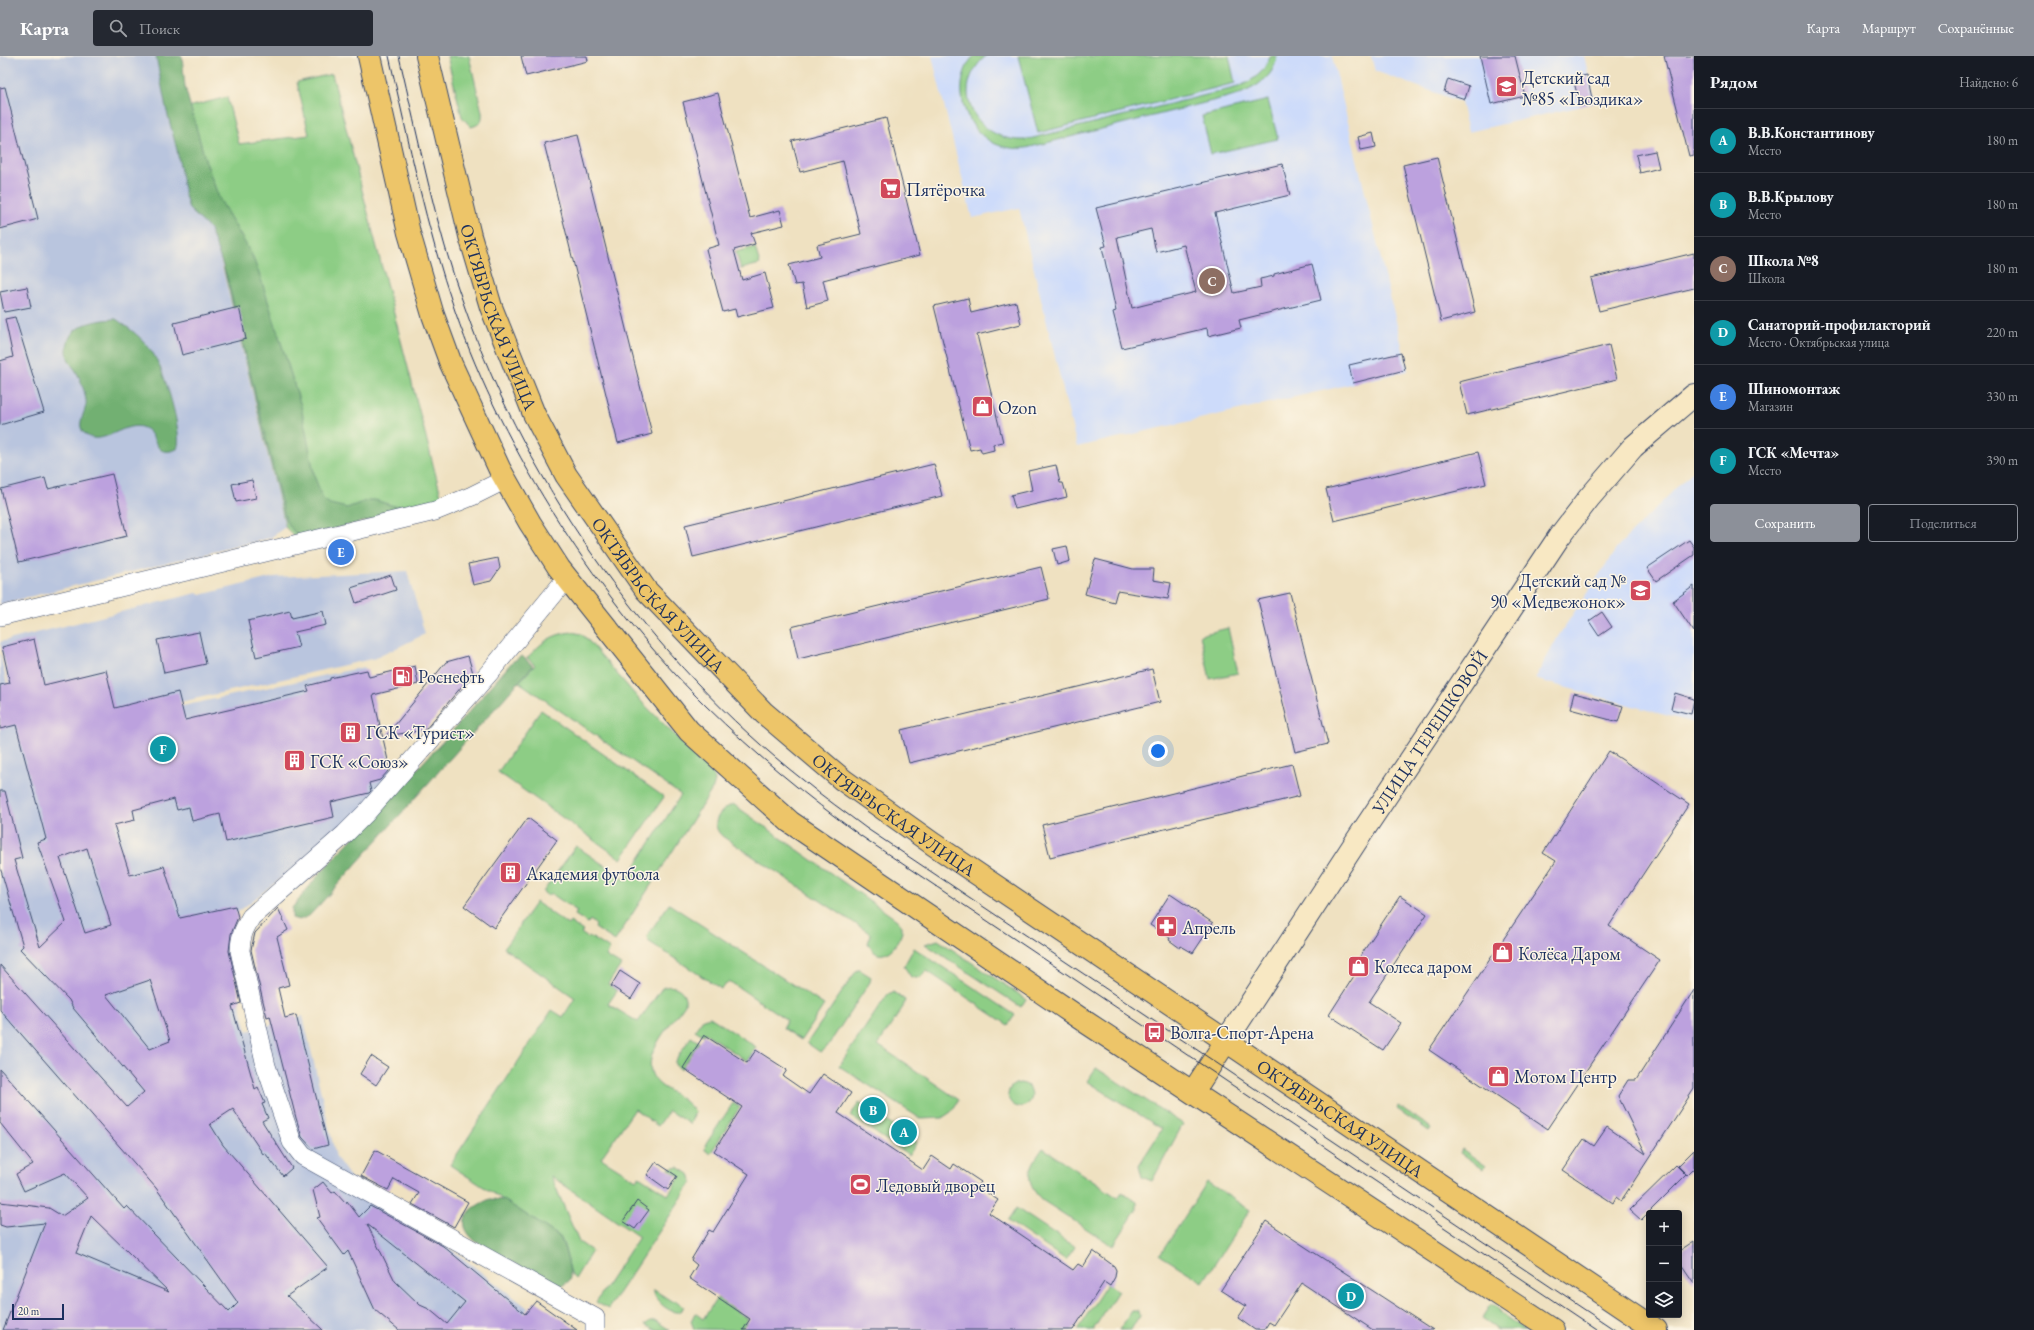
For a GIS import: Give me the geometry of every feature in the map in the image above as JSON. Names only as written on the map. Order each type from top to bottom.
[{"type":"main road","points":[[369,56],[409,233],[433,314],[451,364],[506,479],[530,523],[566,579],[689,731],[790,822],[1081,1019],[1553,1330]]},
{"type":"main road","name":"ОКТЯБРЬСКАЯ УЛИЦА","points":[[428,56],[470,236],[491,306],[512,363],[534,414],[566,475],[646,590],[764,713],[843,780],[933,844],[1656,1330]]},
{"type":"main road","name":"УЛИЦА ТЕРЕШКОВОЙ","points":[[1193,1092],[1226,1041]]},
{"type":"street","name":"УЛИЦА ТЕРЕШКОВОЙ","points":[[1226,1041],[1357,840],[1559,537],[1589,498],[1633,447],[1694,395]]},
{"type":"street","points":[[0,616],[435,511],[472,496],[506,479]]},
{"type":"street","points":[[566,579],[489,673],[366,813],[345,834],[252,917],[243,929],[240,940],[240,951],[266,1066],[292,1142],[302,1156],[595,1318],[595,1330]]},
{"type":"shaded area","points":[[0,56],[171,56],[285,527],[270,538],[0,604]]},
{"type":"shaded area","points":[[932,56],[1332,56],[1408,371],[1077,447],[1019,208],[972,218]]},
{"type":"shaded area","name":"Детский сад №85 «Гвоздика»","points":[[1371,56],[1584,56],[1595,103],[1468,132],[1461,102],[1375,71]]},
{"type":"shaded area","name":"Детский сад № 90 «Медвежонок»","points":[[1694,470],[1694,723],[1535,679],[1559,635],[1619,545]]},
{"type":"shaded area","points":[[407,571],[425,634],[376,658],[21,738],[0,642],[197,593],[200,595],[274,577]]},
{"type":"shaded area","points":[[0,653],[20,741],[364,667],[396,785],[360,816],[238,912],[225,943],[247,1031],[303,1016],[336,1157],[362,1194],[421,1226],[528,1308],[513,1330],[0,1330]]},
{"type":"green space","points":[[156,56],[182,56],[185,87],[205,159],[219,198],[252,255],[261,279],[301,406],[315,478],[323,499],[330,504],[347,508],[368,500],[375,500],[394,506],[414,505],[422,507],[302,537],[294,532],[286,521],[227,277],[210,229],[189,209],[185,195],[177,150],[166,108]]},
{"type":"green space","points":[[447,56],[469,56],[482,112],[482,118],[479,124],[471,127],[462,117]]},
{"type":"green space","points":[[974,56],[986,56],[975,69],[969,84],[969,98],[973,112],[981,123],[993,132],[1008,138],[1025,140],[1238,87],[1249,82],[1258,75],[1265,67],[1270,56],[1277,56],[1269,75],[1253,88],[1240,94],[1026,148],[1011,148],[1000,146],[989,141],[973,126],[968,116],[964,106],[962,84],[969,62]]},
{"type":"green space","points":[[1018,56],[1229,56],[1235,83],[1038,133]]},
{"type":"green space","points":[[332,74],[443,503],[294,536],[286,528],[185,108],[227,97],[239,144],[309,135],[297,82]]},
{"type":"green space","points":[[1268,100],[1278,139],[1211,154],[1202,116]]},
{"type":"green space","points":[[755,247],[760,264],[741,269],[736,252]]},
{"type":"green space","points":[[116,319],[140,338],[157,360],[167,385],[175,415],[178,429],[177,449],[163,451],[157,445],[149,431],[137,426],[129,427],[99,438],[92,438],[85,434],[82,430],[81,422],[86,400],[79,378],[67,355],[68,341],[77,329],[84,325],[92,322]]},
{"type":"green space","points":[[1228,628],[1238,673],[1210,679],[1200,635]]},
{"type":"green space","points":[[572,632],[581,634],[587,639],[637,697],[713,774],[715,781],[713,788],[615,941],[595,928],[596,925],[590,920],[588,923],[575,915],[577,911],[550,893],[548,896],[543,892],[576,846],[626,880],[681,795],[519,682],[535,665],[527,658],[537,648],[552,637]]},
{"type":"green space","points":[[522,656],[533,666],[309,916],[299,920],[292,918],[292,908],[321,872],[448,736],[512,662]]},
{"type":"green space","points":[[541,710],[664,797],[621,859],[498,772]]},
{"type":"green space","points":[[733,804],[897,920],[902,926],[902,932],[900,938],[892,949],[882,954],[877,954],[872,950],[868,943],[871,934],[722,836],[716,826],[717,818],[724,810]]},
{"type":"green space","points":[[536,902],[568,925],[570,922],[583,931],[581,933],[588,938],[589,936],[610,949],[606,956],[621,965],[608,984],[617,991],[608,1004],[638,1022],[662,988],[671,986],[675,987],[682,991],[685,999],[685,1004],[656,1046],[650,1068],[654,1078],[663,1087],[685,1101],[695,1112],[690,1124],[669,1111],[658,1126],[635,1109],[601,1158],[636,1180],[639,1176],[668,1195],[680,1177],[669,1169],[678,1167],[689,1174],[692,1182],[608,1309],[596,1302],[639,1237],[551,1176],[579,1242],[592,1251],[575,1279],[571,1272],[560,1237],[450,1165],[552,1010],[563,1017],[575,998],[504,948]]},
{"type":"green space","points":[[669,904],[824,1005],[801,1040],[783,1028],[787,1020],[729,981],[721,989],[648,941],[647,936]]},
{"type":"green space","points":[[938,940],[1026,999],[1021,1007],[925,944]]},
{"type":"green space","points":[[914,948],[1015,1015],[1008,1025],[927,971],[919,978],[911,977],[904,966]]},
{"type":"green space","points":[[857,970],[860,970],[871,977],[870,982],[827,1047],[820,1052],[807,1043]]},
{"type":"green space","points":[[893,992],[905,1000],[903,1007],[878,1045],[959,1100],[951,1112],[942,1118],[921,1119],[839,1066],[888,994]]},
{"type":"green space","points":[[710,1017],[756,1047],[747,1061],[705,1033],[703,1035],[695,1030],[703,1019]]},
{"type":"green space","points":[[691,1037],[699,1042],[681,1069],[675,1065],[675,1061]]},
{"type":"green space","points":[[1096,1068],[1183,1124],[1152,1181],[1142,1177],[1139,1165],[1162,1129],[1087,1081]]},
{"type":"green space","points":[[1020,1083],[1029,1086],[1032,1095],[1029,1104],[1020,1107],[1011,1104],[1008,1095],[1011,1086]]},
{"type":"green space","points":[[733,1103],[740,1107],[710,1154],[705,1150],[706,1144]]},
{"type":"green space","points":[[859,1103],[917,1142],[909,1155],[850,1116]]},
{"type":"green space","points":[[1399,1106],[1431,1128],[1429,1131],[1397,1109]]},
{"type":"green space","points":[[1043,1148],[1118,1198],[1122,1192],[1137,1201],[1137,1209],[1113,1246],[1042,1200],[1036,1193],[1030,1180],[1030,1174],[1034,1162]]},
{"type":"green space","points":[[1462,1149],[1486,1166],[1483,1169],[1460,1153]]},
{"type":"green space","points":[[1207,1182],[1250,1210],[1203,1282],[1160,1255]]},
{"type":"green space","points":[[490,1199],[504,1200],[560,1237],[569,1266],[569,1281],[560,1287],[555,1287],[475,1241],[468,1234],[465,1227],[466,1216],[470,1211]]},
{"type":"green space","points":[[1016,1208],[1075,1247],[1066,1260],[1008,1221]]},
{"type":"green space","points":[[1107,1284],[1118,1291],[1093,1330],[1077,1330]]},
{"type":"green space","points":[[654,1290],[673,1302],[675,1300],[684,1307],[679,1312],[671,1311],[662,1305],[656,1298]]},
{"type":"green space","points":[[717,1298],[748,1319],[741,1330],[694,1329],[691,1321],[695,1313],[703,1319]]},
{"type":"green space","points":[[1491,1305],[1498,1307],[1500,1313],[1525,1330],[1498,1330],[1482,1319]]},
{"type":"green space","points":[[1132,1311],[1138,1311],[1139,1316],[1131,1330],[1119,1330]]},
{"type":"green space","points":[[650,1321],[656,1321],[670,1330],[655,1330],[645,1325]]},
{"type":"building","points":[[521,56],[587,56],[588,61],[526,76]]},
{"type":"building","points":[[1480,56],[1515,56],[1525,96],[1491,104]]},
{"type":"building","points":[[1664,56],[1694,56],[1694,155],[1689,156]]},
{"type":"building","points":[[1587,75],[1593,103],[1580,106],[1573,78]]},
{"type":"building","points":[[1448,79],[1469,86],[1465,99],[1444,92]]},
{"type":"building","points":[[5,87],[38,219],[0,229],[0,88]]},
{"type":"building","points":[[718,93],[750,218],[780,210],[784,225],[751,233],[755,244],[734,250],[742,280],[765,273],[774,308],[737,317],[735,309],[723,312],[706,249],[719,245],[683,102]]},
{"type":"building","points":[[886,118],[920,255],[823,280],[828,301],[807,307],[802,284],[795,285],[789,265],[820,257],[817,245],[861,234],[843,161],[800,172],[792,141]]},
{"type":"building","points":[[1373,133],[1376,147],[1361,150],[1358,137]]},
{"type":"building","points":[[578,135],[652,434],[618,443],[544,143]]},
{"type":"building","points":[[1655,151],[1659,168],[1640,173],[1636,155]]},
{"type":"building","points":[[1437,157],[1475,312],[1441,321],[1403,165]]},
{"type":"building","points":[[1282,164],[1290,195],[1215,213],[1234,293],[1261,287],[1260,279],[1312,264],[1321,300],[1239,320],[1241,328],[1208,336],[1207,328],[1122,348],[1113,312],[1116,311],[1102,247],[1106,246],[1096,208]],"holes":[[[1151,229],[1156,252],[1184,245],[1196,292],[1132,308],[1117,237]]]},
{"type":"building","points":[[1694,253],[1694,288],[1599,311],[1591,278]]},
{"type":"building","points":[[27,287],[31,307],[4,312],[0,292]]},
{"type":"building","points":[[968,298],[971,313],[1016,302],[1021,324],[977,335],[1003,442],[993,444],[994,450],[982,453],[980,448],[970,450],[934,306]]},
{"type":"building","points":[[239,307],[246,339],[182,355],[174,323]]},
{"type":"building","points":[[15,317],[44,412],[0,425],[0,361],[13,357],[5,319]]},
{"type":"building","points":[[1609,345],[1617,379],[1467,415],[1459,382]]},
{"type":"building","points":[[1401,353],[1405,370],[1353,383],[1349,365]]},
{"type":"building","points":[[1478,452],[1486,484],[1334,521],[1326,489]]},
{"type":"building","points":[[934,464],[942,496],[693,557],[685,525]]},
{"type":"building","points":[[1056,465],[1060,483],[1063,483],[1067,497],[1015,509],[1011,495],[1032,490],[1028,471]]},
{"type":"building","points":[[112,474],[127,536],[19,562],[1,489],[45,478],[48,489]]},
{"type":"building","points":[[252,480],[256,498],[236,502],[232,484]]},
{"type":"building","points":[[1689,540],[1694,547],[1694,555],[1656,581],[1647,568]]},
{"type":"building","points":[[1067,546],[1070,561],[1057,565],[1053,549]]},
{"type":"building","points":[[498,558],[500,568],[491,581],[473,585],[468,564]]},
{"type":"building","points":[[1095,559],[1133,569],[1154,569],[1153,580],[1171,583],[1168,599],[1117,591],[1114,602],[1085,594]]},
{"type":"building","points":[[1041,567],[1049,599],[798,659],[791,627]]},
{"type":"building","points":[[391,575],[396,590],[356,603],[351,588]]},
{"type":"building","points":[[1694,586],[1694,632],[1673,601]]},
{"type":"building","points":[[1290,593],[1328,744],[1295,752],[1258,600]]},
{"type":"building","points":[[290,611],[292,618],[323,611],[326,625],[295,632],[299,647],[256,657],[248,621]]},
{"type":"building","points":[[1602,612],[1612,627],[1599,636],[1589,621]]},
{"type":"building","points":[[199,632],[206,664],[164,673],[157,640]]},
{"type":"building","points":[[34,639],[44,685],[106,670],[115,708],[178,692],[185,720],[309,691],[307,686],[330,680],[330,678],[367,670],[369,677],[415,666],[418,684],[373,695],[390,769],[380,780],[369,783],[371,791],[369,793],[331,802],[334,817],[226,842],[220,814],[192,821],[189,807],[177,810],[174,799],[133,810],[135,820],[114,825],[130,875],[164,866],[180,918],[235,906],[238,917],[231,934],[229,951],[241,1003],[232,1006],[255,1089],[258,1087],[265,1103],[262,1104],[268,1118],[262,1121],[292,1168],[283,1176],[265,1153],[263,1154],[233,1109],[210,1124],[223,1145],[328,1267],[287,1296],[323,1330],[3,1330],[45,1223],[6,1227],[0,1225],[0,1202],[49,1208],[62,1216],[88,1198],[65,1173],[24,1191],[16,1174],[33,1164],[0,1123],[0,1069],[124,1209],[127,1206],[229,1312],[238,1303],[156,1188],[0,1010],[0,965],[127,1107],[144,1092],[73,1008],[69,1000],[20,949],[23,946],[0,867],[0,791],[5,791],[22,858],[14,860],[40,947],[66,922],[37,842],[46,839],[16,725],[0,729],[0,685],[10,683],[2,647]],"holes":[[[87,848],[111,925],[85,933],[60,858]],[[150,980],[170,1041],[150,1049],[106,995]],[[91,1216],[169,1292],[76,1253]]]},
{"type":"building","points":[[468,656],[473,673],[425,730],[386,736],[446,662]]},
{"type":"building","points":[[1152,669],[1160,702],[909,763],[901,730]]},
{"type":"building","points":[[1574,693],[1623,706],[1618,722],[1570,709]]},
{"type":"building","points":[[1675,693],[1694,699],[1691,714],[1671,709]]},
{"type":"building","points":[[1609,751],[1689,804],[1609,926],[1660,960],[1547,1129],[1429,1050],[1556,861],[1543,853]]},
{"type":"building","points":[[1292,764],[1300,796],[1050,857],[1042,825]]},
{"type":"building","name":"Академия футбола","points":[[528,818],[557,840],[494,928],[464,906]]},
{"type":"building","points":[[1170,894],[1213,923],[1193,953],[1181,946],[1180,948],[1169,940],[1170,938],[1150,925]]},
{"type":"building","points":[[1400,896],[1427,914],[1369,1002],[1401,1023],[1383,1050],[1329,1015],[1354,976],[1349,973]]},
{"type":"building","points":[[278,908],[288,930],[277,937],[289,985],[278,988],[285,1018],[296,1015],[328,1145],[313,1149],[302,1137],[296,1118],[270,1016],[267,1017],[251,950],[255,933]]},
{"type":"building","points":[[620,971],[640,984],[631,999],[611,986]]},
{"type":"building","points":[[1694,990],[1694,1089],[1621,1201],[1616,1197],[1613,1203],[1563,1170],[1584,1139],[1594,1146],[1607,1127],[1646,1154],[1618,1096],[1628,1080],[1636,1080]]},
{"type":"building","name":"Ледовый дворец","points":[[704,1035],[747,1063],[756,1050],[787,1070],[783,1076],[809,1094],[823,1074],[851,1093],[838,1113],[923,1170],[932,1156],[951,1169],[954,1164],[981,1182],[978,1187],[998,1200],[989,1213],[1073,1270],[1078,1264],[1083,1267],[1093,1251],[1114,1266],[1116,1270],[1115,1277],[1110,1286],[1104,1282],[1073,1330],[743,1330],[750,1319],[689,1278],[697,1265],[691,1260],[709,1230],[713,1232],[749,1174],[714,1151],[742,1107],[683,1068]]},
{"type":"building","points":[[371,1056],[388,1067],[376,1085],[360,1074]]},
{"type":"building","points":[[375,1150],[468,1202],[454,1227],[412,1204],[419,1193],[394,1179],[388,1190],[361,1176]]},
{"type":"building","points":[[1694,1150],[1694,1168],[1687,1175],[1678,1166]]},
{"type":"building","points":[[656,1162],[677,1176],[668,1190],[647,1175]]},
{"type":"building","points":[[1676,1165],[1686,1175],[1651,1210],[1646,1210],[1646,1215],[1641,1220],[1630,1210]]},
{"type":"building","points":[[323,1182],[332,1193],[335,1191],[346,1203],[347,1201],[359,1217],[370,1206],[443,1246],[525,1314],[536,1301],[577,1330],[399,1330],[375,1310],[348,1251],[344,1255],[317,1218],[320,1217],[313,1190]],"holes":[[[367,1224],[465,1302],[447,1324],[429,1309],[420,1305],[395,1281]]]},
{"type":"building","points":[[637,1201],[649,1210],[635,1229],[623,1221]]},
{"type":"building","points":[[1266,1221],[1433,1330],[1373,1330],[1302,1283],[1274,1325],[1269,1322],[1264,1330],[1255,1330],[1238,1318],[1246,1306],[1221,1290]]},
{"type":"building","points":[[1694,1241],[1694,1284],[1682,1266],[1682,1249]]},
{"type":"tram line","points":[[389,56],[435,248],[455,311],[475,364],[500,417],[528,470],[559,522],[593,573],[629,621],[667,665],[724,724],[762,758],[820,806],[861,836],[1597,1330]]},
{"type":"tram line","points":[[399,56],[436,215],[454,277],[491,375],[523,441],[560,505],[601,567],[647,626],[696,682],[748,733],[811,786],[866,828],[1615,1330]]},
{"type":"place","name":"Детский сад №85 «Гвоздика»","points":[[1506,87]]},
{"type":"place","name":"Пятёрочка","points":[[891,189]]},
{"type":"place","name":"Школа №8","points":[[1212,281]]},
{"type":"place","name":"Ozon","points":[[983,407]]},
{"type":"place","name":"Шиномонтаж","points":[[341,552]]},
{"type":"place","name":"Детский сад № 90 «Медвежонок»","points":[[1641,590]]},
{"type":"place","name":"Роснефть","points":[[403,676]]},
{"type":"place","name":"ГСК «Турист»","points":[[350,732]]},
{"type":"place","name":"ГСК «Мечта»","points":[[163,749]]},
{"type":"place","name":"ГСК «Союз»","points":[[294,761]]},
{"type":"place","name":"Академия футбола","points":[[510,873]]},
{"type":"place","name":"Апрель","points":[[1166,927]]},
{"type":"place","name":"Колёса Даром","points":[[1502,953]]},
{"type":"place","name":"Колеса даром","points":[[1359,966]]},
{"type":"place","name":"Волга-Спорт-Арена","points":[[1154,1032]]},
{"type":"place","name":"Мотом Центр","points":[[1499,1076]]},
{"type":"place","name":"В.В.Крылову","points":[[873,1110]]},
{"type":"place","name":"В.В.Константинову","points":[[904,1132]]},
{"type":"place","name":"Ледовый дворец","points":[[861,1185]]},
{"type":"place","name":"Санаторий-профилакторий","points":[[1351,1296]]}]
